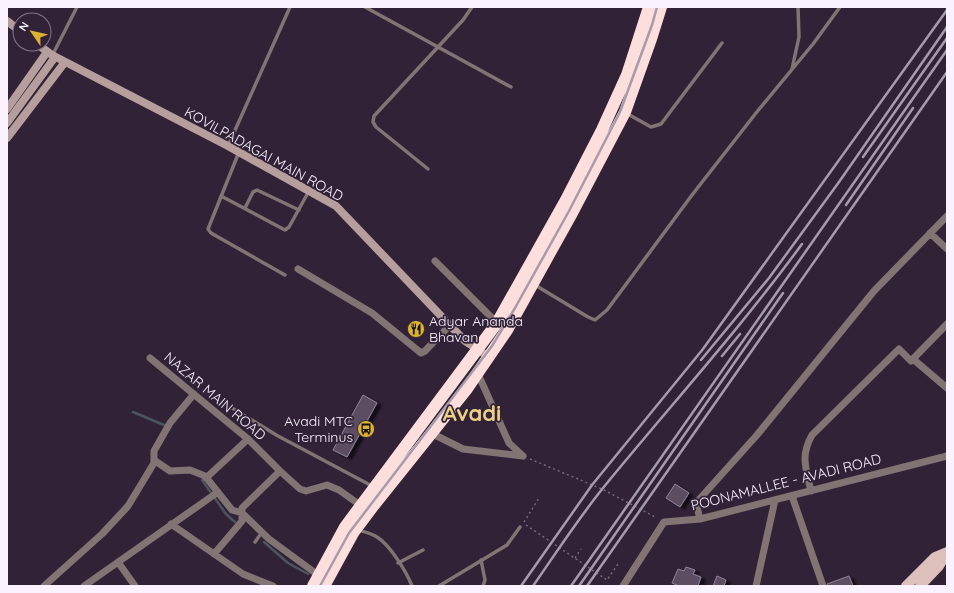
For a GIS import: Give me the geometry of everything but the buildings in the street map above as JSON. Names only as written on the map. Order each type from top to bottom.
[{"type":"highway","points":[[318,582],[344,527],[360,505],[378,490],[431,433],[478,374],[507,330],[528,280],[602,130],[627,75],[649,7]]},
{"type":"highway","points":[[318,582],[356,530],[378,490],[528,280],[572,213],[625,112],[661,7]]},
{"type":"main road","name":"KOVILPADAGAI MAIN ROAD","points":[[48,52],[228,146],[336,206],[465,341],[490,357]]},
{"type":"main road","points":[[7,110],[51,54]]},
{"type":"main road","points":[[7,123],[51,54]]},
{"type":"main road","points":[[7,138],[65,62]]},
{"type":"main road","points":[[923,585],[939,566],[947,553]]},
{"type":"main road","points":[[906,586],[935,557],[947,553]]},
{"type":"street","points":[[700,519],[696,503],[757,435],[874,291],[947,216]]},
{"type":"street","points":[[930,233],[947,249]]},
{"type":"street","points":[[434,261],[497,323]]},
{"type":"street","points":[[298,269],[372,313],[421,353],[426,351],[450,325]]},
{"type":"street","points":[[913,359],[947,324]]},
{"type":"street","points":[[811,491],[804,460],[805,449],[812,435],[899,349],[911,361],[913,359],[947,388]]},
{"type":"street","name":"NAZAR MAIN ROAD","points":[[150,358],[248,439],[280,472],[300,489],[306,491],[328,485],[339,490],[360,505]]},
{"type":"street","points":[[478,374],[509,443],[522,456]]},
{"type":"street","points":[[44,586],[102,534],[128,506],[154,463],[154,451],[170,423],[194,394]]},
{"type":"street","points":[[431,433],[463,449],[522,456]]},
{"type":"street","points":[[206,478],[248,439]]},
{"type":"street","name":"POONAMALLEE - AVADI ROAD","points":[[664,522],[700,519],[947,456]]},
{"type":"street","points":[[154,460],[170,471],[190,470],[206,478],[216,494],[232,510],[242,510],[280,472]]},
{"type":"street","points":[[84,586],[216,494]]},
{"type":"street","points":[[792,496],[823,586]]},
{"type":"street","points":[[756,586],[775,500]]},
{"type":"street","points":[[242,510],[262,532],[292,557],[318,582]]},
{"type":"street","points":[[214,554],[242,521],[242,510]]},
{"type":"street","points":[[622,586],[664,522]]},
{"type":"street","points":[[171,524],[243,574],[272,586]]},
{"type":"street","points":[[118,562],[135,586]]},
{"type":"lane","points":[[51,54],[76,7]]},
{"type":"lane","points":[[228,146],[290,7]]},
{"type":"lane","points":[[365,7],[511,87]]},
{"type":"lane","points":[[428,169],[376,127],[373,122],[374,116],[463,20],[472,7]]},
{"type":"lane","points":[[791,70],[799,37],[798,7]]},
{"type":"lane","points":[[528,280],[595,320],[607,310],[692,195],[840,7]]},
{"type":"lane","points":[[625,112],[651,127],[661,124],[722,43]]},
{"type":"lane","points":[[239,152],[208,226],[209,231],[285,275]]},
{"type":"lane","points":[[244,208],[254,191],[257,190],[299,210]]},
{"type":"lane","points":[[221,196],[285,230],[289,227],[309,191]]},
{"type":"lane","points":[[232,408],[278,436],[378,490]]},
{"type":"lane","points":[[439,586],[507,544],[520,527]]},
{"type":"lane","points":[[356,530],[368,533],[382,540],[391,551],[412,586]]},
{"type":"lane","points":[[255,542],[262,532]]},
{"type":"lane","points":[[398,563],[423,550]]},
{"type":"lane","points":[[481,560],[485,580],[483,586]]},
{"type":"path","points":[[522,456],[602,489],[664,522]]},
{"type":"path","points":[[539,498],[524,523],[607,580],[618,564]]},
{"type":"path","points":[[575,558],[581,549]]},
{"type":"waterway","points":[[133,412],[164,425]]},
{"type":"waterway","points":[[202,480],[226,514],[235,522]]},
{"type":"waterway","points":[[264,542],[288,563],[308,574]]},
{"type":"railway","points":[[320,586],[349,533],[492,346],[515,308],[569,211],[620,112],[652,25],[657,7]]},
{"type":"railway","points":[[521,586],[592,485],[703,349],[947,10]]},
{"type":"railway","points":[[701,360],[769,278],[839,182],[947,27]]},
{"type":"railway","points":[[863,157],[947,38]]},
{"type":"railway","points":[[571,586],[947,50]]},
{"type":"railway","points":[[587,586],[947,72]]},
{"type":"railway","points":[[846,205],[913,108]]},
{"type":"railway","points":[[533,586],[603,488],[729,337],[802,244]]},
{"type":"railway","points":[[579,586],[783,293]]},
{"type":"railway","points":[[722,356],[740,334]]},
{"type":"place","name":"Adyar Ananda Bhavan","points":[[416,329]]},
{"type":"place","name":"Avadi MTC Terminus","points":[[366,429]]},
{"type":"district","name":"Avadi","points":[[472,413]]}]
